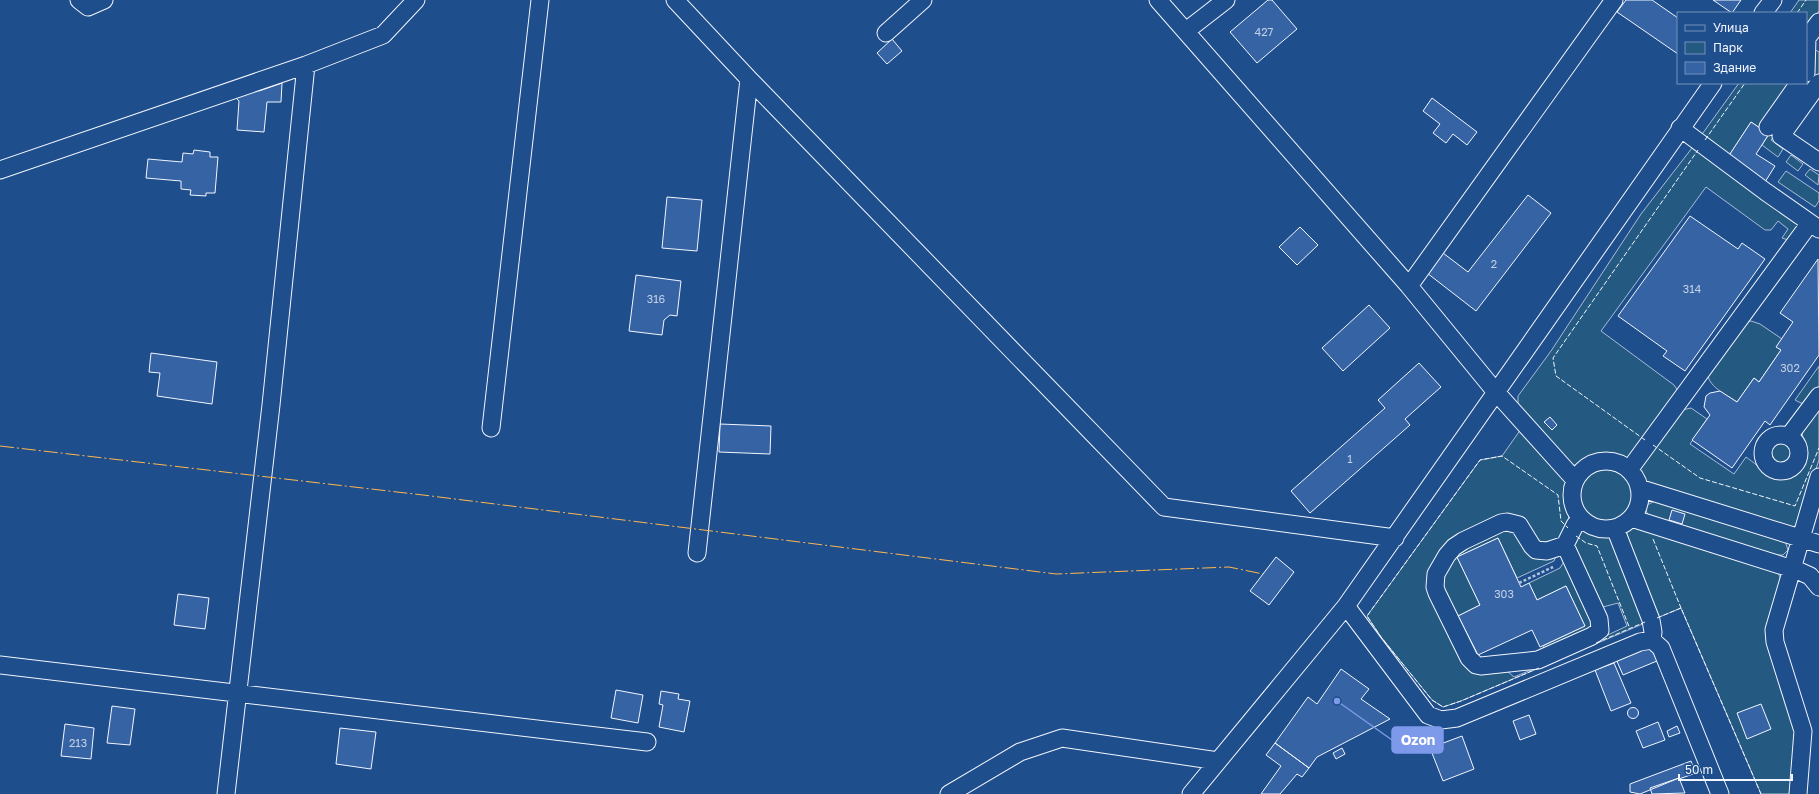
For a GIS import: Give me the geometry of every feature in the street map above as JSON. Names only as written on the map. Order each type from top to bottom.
[{"type":"street","points":[[79,0],[88,7],[104,0]]},
{"type":"street","points":[[0,170],[306,65],[383,35],[416,0]]},
{"type":"street","points":[[491,428],[540,0]]},
{"type":"street","points":[[675,0],[749,79],[1164,507],[1395,538]]},
{"type":"street","points":[[886,33],[923,0]]},
{"type":"street","points":[[1158,0],[1409,286],[1495,391],[1575,480]]},
{"type":"street","points":[[1186,31],[1226,0]]},
{"type":"street","points":[[1409,286],[1614,0]]},
{"type":"street","points":[[1764,12],[1773,0]]},
{"type":"street","points":[[1807,38],[1819,22]]},
{"type":"street","points":[[226,794],[271,405],[306,65]]},
{"type":"street","points":[[697,553],[749,79]]},
{"type":"street","points":[[1819,83],[1782,136],[1819,162]]},
{"type":"street","points":[[1191,794],[1346,606],[1395,538],[1495,391],[1712,84]]},
{"type":"street","points":[[1768,127],[1798,84]]},
{"type":"street","points":[[1629,470],[1815,226],[1759,187],[1680,128]]},
{"type":"street","points":[[1789,436],[1819,396]]},
{"type":"street","points":[[1610,461],[1620,464],[1629,470],[1635,478],[1639,488],[1639,504],[1631,518],[1623,525],[1615,528],[1601,529],[1591,526],[1581,519],[1575,511],[1572,501],[1572,490],[1575,480],[1581,471],[1590,465],[1610,461]]},
{"type":"street","points":[[1798,794],[1803,731],[1774,637],[1777,619],[1819,476]]},
{"type":"street","points":[[1639,488],[1819,544]]},
{"type":"street","points":[[1631,518],[1792,568],[1810,576],[1819,587]]},
{"type":"street","points":[[1567,549],[1547,551],[1536,550],[1519,525],[1507,522],[1464,541],[1454,547],[1447,555],[1436,574],[1435,587],[1472,662],[1481,666],[1538,660],[1597,633],[1600,630],[1599,619],[1567,549],[1575,525],[1581,519]]},
{"type":"street","points":[[1615,528],[1651,620],[1653,632],[1652,640]]},
{"type":"street","points":[[1346,606],[1428,715],[1441,720],[1457,718],[1640,642],[1652,640]]},
{"type":"street","points":[[1652,640],[1661,648],[1720,794]]},
{"type":"street","points":[[0,665],[647,742]]},
{"type":"street","points":[[949,794],[1020,752],[1062,738],[1218,761]]},
{"type":"path","points":[[1519,583],[1556,566],[1567,549]]},
{"type":"green space","points":[[1799,0],[1819,0],[1819,11],[1807,28],[1807,12],[1791,12]]},
{"type":"green space","points":[[1812,48],[1819,52],[1819,76],[1818,75],[1771,140],[1783,149],[1778,157],[1762,145],[1794,84],[1807,84],[1807,58]]},
{"type":"green space","points":[[1738,84],[1790,84],[1760,128],[1751,122],[1728,157],[1700,137]]},
{"type":"green space","points":[[1692,148],[1763,196],[1800,224],[1788,240],[1782,238],[1788,229],[1778,221],[1771,230],[1765,230],[1706,187],[1601,331],[1674,385],[1678,391],[1630,458],[1622,459],[1597,457],[1579,465],[1573,465],[1518,405],[1518,396],[1551,351],[1641,214]]},
{"type":"green space","points":[[1791,155],[1803,164],[1798,171],[1786,162]]},
{"type":"green space","points":[[1810,169],[1819,175],[1818,185],[1805,175]]},
{"type":"green space","points":[[1786,171],[1819,193],[1819,201],[1815,207],[1778,182]]},
{"type":"green space","points":[[1751,321],[1760,324],[1782,339],[1781,350],[1759,382],[1754,378],[1737,402],[1715,387],[1708,375],[1746,322]]},
{"type":"green space","points":[[1819,366],[1819,389],[1803,404],[1795,400]]},
{"type":"green space","points":[[1819,404],[1819,460],[1798,523],[1790,528],[1645,483],[1640,475],[1640,466],[1682,410],[1691,408],[1707,419],[1690,444],[1734,474],[1746,457],[1771,474],[1785,477],[1791,475],[1798,471],[1805,459],[1802,430]]},
{"type":"green space","points":[[1521,429],[1566,481],[1569,523],[1564,533],[1556,541],[1542,545],[1523,520],[1433,565],[1463,661],[1507,671],[1514,677],[1627,626],[1618,603],[1603,607],[1573,547],[1579,531],[1582,530],[1605,535],[1611,539],[1645,623],[1461,701],[1443,707],[1432,700],[1381,637],[1367,616],[1480,460],[1502,456]]},
{"type":"green space","points":[[1781,442],[1789,445],[1792,453],[1789,461],[1781,464],[1773,461],[1770,453],[1773,445]]},
{"type":"green space","points":[[1605,467],[1616,469],[1625,475],[1631,484],[1633,495],[1631,506],[1625,515],[1616,521],[1605,523],[1594,521],[1585,515],[1579,506],[1577,495],[1579,484],[1585,475],[1594,469]]},
{"type":"green space","points":[[1655,501],[1785,541],[1788,550],[1783,555],[1777,555],[1648,516],[1646,510],[1647,505]]},
{"type":"green space","points":[[1507,527],[1556,556],[1554,561],[1517,578],[1498,538],[1457,557],[1480,605],[1458,616],[1477,656],[1440,581],[1457,551]]},
{"type":"green space","points":[[1636,527],[1778,573],[1781,579],[1771,618],[1796,725],[1792,794],[1761,794],[1681,608],[1657,618],[1626,535],[1629,529]]},
{"type":"green space","points":[[1565,560],[1595,627],[1546,651],[1543,646],[1585,626],[1566,586],[1537,600],[1529,583],[1560,568]]},
{"type":"building","points":[[1268,0],[1272,0],[1297,29],[1257,63],[1230,32]]},
{"type":"building","points":[[1626,0],[1652,0],[1677,17],[1677,53],[1617,12]]},
{"type":"building","points":[[1713,0],[1741,0],[1733,12]]},
{"type":"building","points":[[892,39],[902,51],[887,64],[877,53]]},
{"type":"building","points":[[282,83],[281,102],[267,102],[264,132],[237,130],[239,101],[235,97],[258,87],[259,91]]},
{"type":"building","points":[[1432,98],[1477,132],[1467,145],[1453,134],[1446,143],[1433,133],[1440,124],[1423,111]]},
{"type":"building","points":[[1751,122],[1769,134],[1756,154],[1775,166],[1765,182],[1728,157]]},
{"type":"building","points":[[194,150],[210,152],[210,157],[218,157],[215,193],[206,193],[206,196],[190,195],[191,190],[181,189],[181,181],[146,178],[148,159],[182,162],[183,153],[193,154]]},
{"type":"building","points":[[1528,195],[1551,213],[1476,311],[1427,273],[1443,253],[1468,272]]},
{"type":"building","points":[[667,197],[702,200],[697,251],[662,248]]},
{"type":"building","points":[[1690,216],[1738,249],[1742,243],[1765,259],[1685,371],[1663,356],[1667,351],[1618,316]]},
{"type":"building","points":[[1300,227],[1318,245],[1297,265],[1279,247]]},
{"type":"building","points":[[1818,259],[1819,355],[1770,425],[1765,421],[1732,468],[1692,440],[1710,415],[1704,407],[1706,396],[1710,393],[1720,391],[1737,402],[1754,378],[1759,382],[1781,350],[1776,347],[1793,322],[1780,313]]},
{"type":"building","points":[[636,275],[681,281],[677,316],[670,315],[664,320],[662,335],[629,331]]},
{"type":"building","points":[[1369,305],[1390,328],[1343,371],[1322,348]]},
{"type":"building","points":[[151,353],[217,362],[212,404],[157,396],[160,373],[149,372]]},
{"type":"building","points":[[1419,363],[1441,387],[1405,419],[1410,425],[1310,513],[1291,491],[1385,408],[1378,400]]},
{"type":"building","points":[[1550,417],[1557,425],[1552,430],[1544,422]]},
{"type":"building","points":[[720,424],[771,426],[770,454],[719,452]]},
{"type":"building","points":[[1672,510],[1685,514],[1682,524],[1669,520]]},
{"type":"building","points":[[1498,538],[1521,587],[1529,583],[1537,600],[1566,586],[1585,626],[1540,647],[1532,630],[1478,655],[1458,616],[1480,605],[1457,557]]},
{"type":"building","points":[[1276,557],[1294,572],[1269,605],[1250,591]]},
{"type":"building","points":[[178,594],[209,598],[205,629],[174,625]]},
{"type":"building","points":[[1650,645],[1657,661],[1623,675],[1616,659]]},
{"type":"building","points":[[1614,663],[1631,703],[1611,711],[1595,670]]},
{"type":"building","points":[[1341,669],[1369,689],[1361,699],[1390,719],[1317,757],[1309,768],[1275,743],[1308,697],[1317,704]]},
{"type":"building","points":[[616,690],[643,695],[638,723],[611,718]]},
{"type":"building","points":[[661,691],[679,694],[678,699],[690,701],[684,732],[659,727],[663,705],[659,704]]},
{"type":"building","points":[[1761,704],[1771,729],[1747,739],[1737,713]]},
{"type":"building","points":[[112,706],[135,709],[130,745],[107,743]]},
{"type":"building","points":[[1631,708],[1635,708],[1637,709],[1637,717],[1631,718],[1628,715],[1628,711]]},
{"type":"building","points":[[1529,715],[1536,734],[1520,740],[1513,721]]},
{"type":"building","points":[[1658,722],[1665,740],[1643,748],[1636,731]]},
{"type":"building","points":[[65,724],[94,728],[91,759],[61,756]]},
{"type":"building","points":[[1677,726],[1680,733],[1669,737],[1667,731]]},
{"type":"building","points":[[340,728],[376,732],[371,769],[336,764]]},
{"type":"building","points":[[1462,736],[1474,769],[1443,781],[1430,748]]},
{"type":"building","points":[[1275,743],[1309,768],[1302,777],[1297,774],[1280,794],[1261,794],[1281,766],[1266,755]]},
{"type":"building","points":[[1342,748],[1345,754],[1336,759],[1333,753]]},
{"type":"building","points":[[1691,761],[1696,773],[1679,778],[1640,794],[1630,792],[1630,784]]},
{"type":"building","points":[[1679,778],[1685,793],[1652,794],[1650,788]]},
{"type":"fence","points":[[1798,12],[1806,0]]},
{"type":"fence","points":[[1705,140],[1744,84]]},
{"type":"fence","points":[[1645,440],[1556,376],[1553,358],[1698,150]]},
{"type":"fence","points":[[1653,445],[1700,478],[1795,506],[1819,448]]},
{"type":"fence","points":[[1539,668],[1461,701],[1443,707],[1432,700],[1381,637],[1367,616],[1480,460],[1502,456],[1558,495],[1561,521],[1568,528]]},
{"type":"fence","points":[[1576,536],[1586,543],[1597,546],[1630,629]]},
{"type":"fence","points":[[1653,539],[1681,608]]},
{"type":"fence","points":[[1657,618],[1681,608],[1761,794]]},
{"type":"fence","points":[[1596,643],[1645,622]]},
{"type":"power","points":[[0,446],[423,495],[1056,574],[1229,567],[1263,574]]},
{"type":"place","name":"Ozon","points":[[1337,701]]}]
